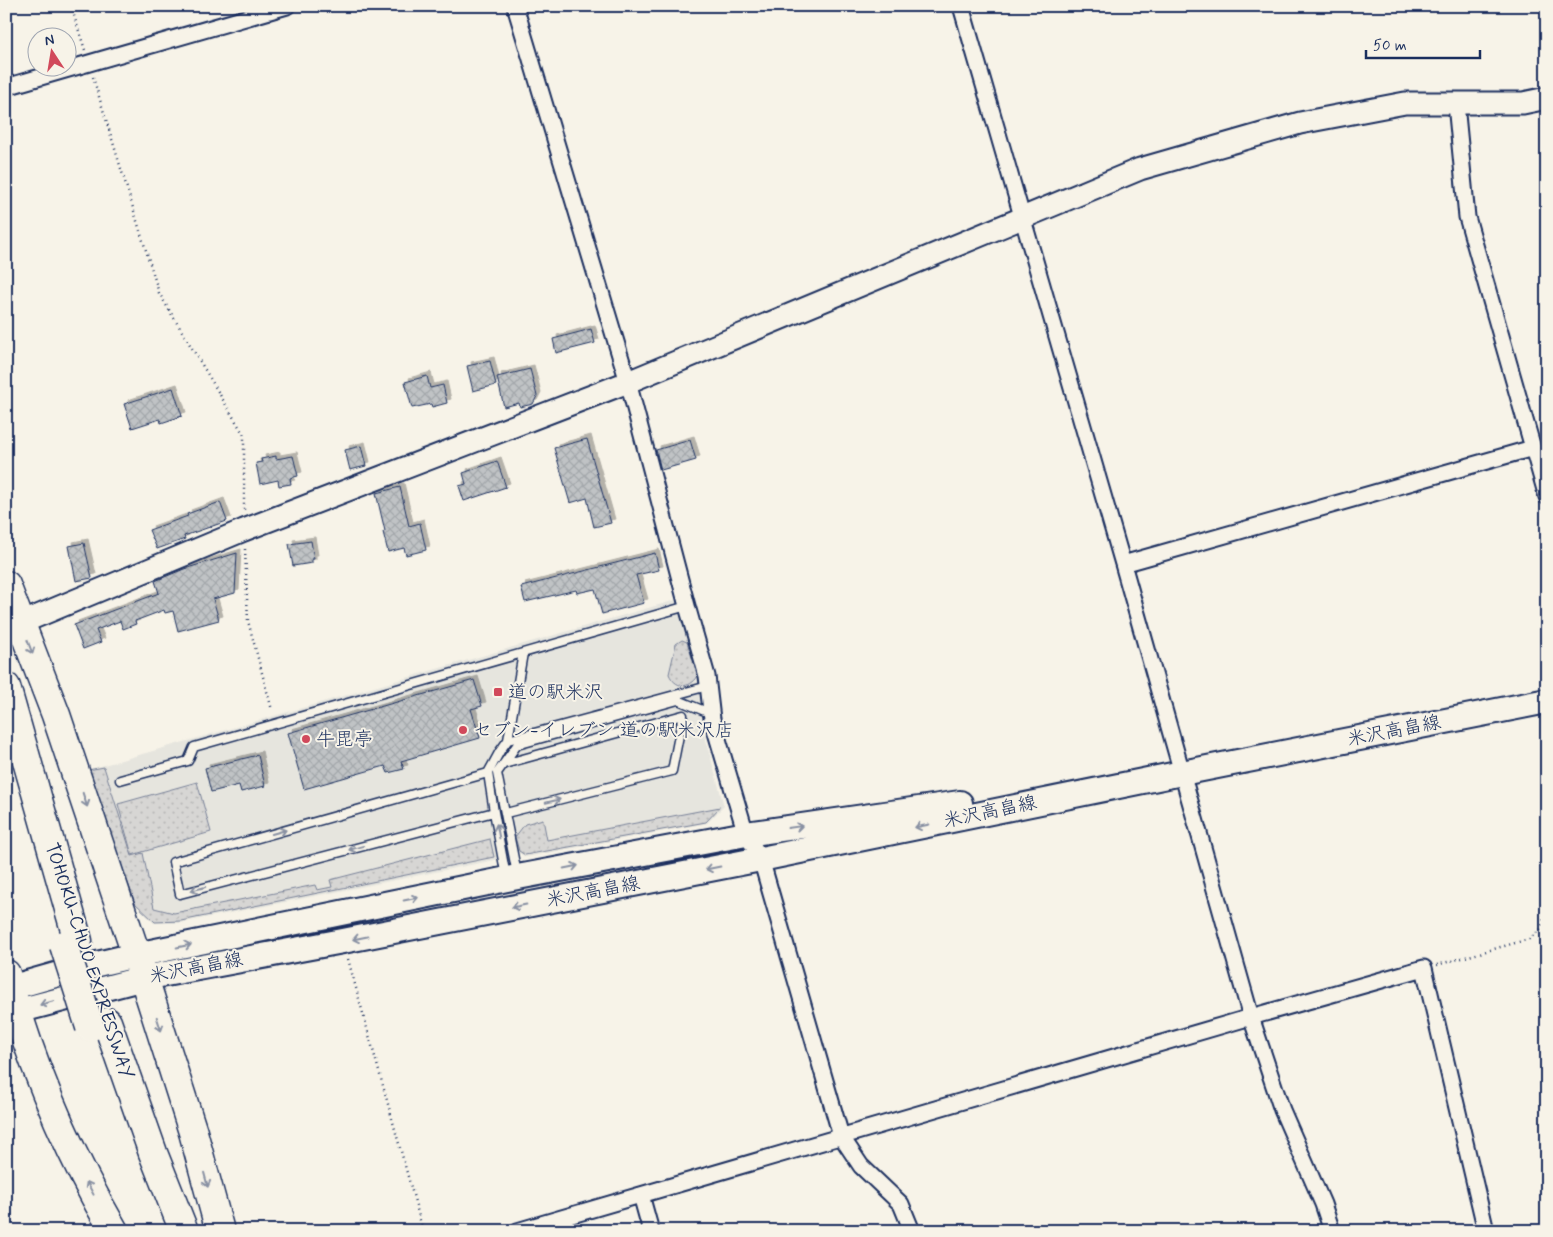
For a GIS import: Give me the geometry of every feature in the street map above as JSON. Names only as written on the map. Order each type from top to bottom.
[{"type":"highway","points":[[6,585],[56,715],[140,967],[193,1132],[220,1231]]},
{"type":"highway","name":"TOHOKU-CHUO EXPRESSWAY","points":[[6,687],[71,943]]},
{"type":"highway","name":"TOHOKU-CHUO EXPRESSWAY","points":[[6,746],[98,1025],[141,1168],[167,1231]]},
{"type":"highway","points":[[9,995],[67,1142],[114,1231]]},
{"type":"highway","name":"TOHOKU-CHUO EXPRESSWAY","points":[[98,1025],[184,1231]]},
{"type":"main road","name":"米沢高畠線","points":[[140,967],[343,941],[1547,701]]},
{"type":"main road","name":"米沢高畠線","points":[[9,995],[140,967],[512,878],[746,834],[1182,773]]},
{"type":"street","points":[[6,87],[288,6]]},
{"type":"street","points":[[516,6],[628,382],[707,676],[712,714],[746,834],[761,859],[842,1136],[861,1166],[901,1204],[912,1231]]},
{"type":"street","points":[[961,6],[1123,564],[1251,1017],[1282,1110],[1323,1204],[1332,1231]]},
{"type":"street","points":[[34,618],[244,530],[628,382],[1140,169],[1300,123],[1406,102],[1456,104],[1523,102],[1547,98]]},
{"type":"street","points":[[1456,104],[1467,217],[1547,497]]},
{"type":"street","points":[[1123,564],[1533,448]]},
{"type":"street","points":[[518,1231],[1424,968],[1486,1231]]},
{"type":"street","points":[[641,1195],[651,1231]]},
{"type":"lane","points":[[120,780],[188,761],[194,747],[687,606]]},
{"type":"lane","points":[[512,878],[494,812],[488,773],[508,740],[523,653]]},
{"type":"lane","points":[[508,740],[708,686]]},
{"type":"lane","points":[[512,878],[506,813],[497,773],[517,745],[678,700],[712,714]]},
{"type":"lane","points":[[504,764],[683,715],[672,771],[506,813]]},
{"type":"lane","points":[[488,773],[173,862],[180,894],[494,812]]},
{"type":"path","points":[[71,6],[159,293],[244,435],[244,530],[248,621],[272,710]]},
{"type":"path","points":[[1424,968],[1529,939],[1541,929],[1547,905]]},
{"type":"path","points":[[343,941],[423,1231]]},
{"type":"shaded area","name":"道の駅米沢","points":[[676,600],[700,678],[701,722],[724,806],[707,823],[526,857],[519,853],[495,860],[180,923],[154,923],[135,904],[87,770]]},
{"type":"shaded area","points":[[682,640],[687,642],[698,676],[691,684],[682,686],[675,682],[669,674],[676,644]]},
{"type":"shaded area","points":[[104,767],[132,856],[143,853],[154,908],[174,913],[315,885],[317,890],[332,887],[330,880],[490,839],[494,857],[181,921],[155,922],[135,903],[88,770]]},
{"type":"shaded area","points":[[197,782],[211,832],[132,855],[118,804]]},
{"type":"shaded area","points":[[720,807],[706,822],[525,855],[519,851],[515,837],[525,824],[543,819],[547,840]]},
{"type":"building","points":[[591,329],[595,343],[556,353],[553,339]]},
{"type":"building","points":[[490,361],[496,385],[473,391],[467,366]]},
{"type":"building","points":[[530,369],[537,396],[533,404],[520,407],[519,403],[504,407],[497,377]]},
{"type":"building","points":[[427,376],[430,388],[443,385],[447,403],[432,407],[431,404],[412,408],[405,382]]},
{"type":"building","points":[[173,388],[182,416],[161,423],[160,419],[132,428],[124,404]]},
{"type":"building","points":[[587,439],[611,523],[594,527],[587,498],[570,503],[554,448]]},
{"type":"building","points":[[690,440],[696,460],[661,470],[656,450]]},
{"type":"building","points":[[361,446],[366,466],[350,470],[345,450]]},
{"type":"building","points":[[276,456],[276,459],[293,456],[298,476],[290,478],[291,484],[279,486],[278,480],[260,484],[256,463],[262,462],[261,459]]},
{"type":"building","points":[[497,461],[506,487],[464,501],[459,486],[466,484],[463,473]]},
{"type":"building","points":[[400,487],[409,526],[420,523],[426,550],[406,555],[404,548],[388,552],[376,493]]},
{"type":"building","points":[[220,502],[227,521],[184,536],[185,539],[157,549],[149,530]]},
{"type":"building","points":[[311,541],[314,559],[312,559],[312,563],[293,566],[289,544]]},
{"type":"building","points":[[84,543],[92,578],[76,581],[69,546]]},
{"type":"building","points":[[237,553],[235,593],[213,599],[219,620],[178,631],[173,611],[165,613],[164,610],[135,621],[136,624],[123,629],[120,621],[96,630],[101,642],[83,649],[74,625],[159,593],[155,581],[184,569]]},
{"type":"building","points":[[655,553],[659,570],[636,575],[644,603],[602,614],[595,589],[577,593],[576,590],[525,602],[521,587]]},
{"type":"building","points":[[474,680],[482,706],[471,709],[480,738],[401,761],[404,769],[388,773],[385,766],[304,789],[288,733]]},
{"type":"building","points":[[258,755],[265,786],[241,792],[239,785],[211,792],[205,768]]},
{"type":"place","name":"道の駅米沢","points":[[498,692]]},
{"type":"place","name":"セブン-イレブン 道の駅米沢店","points":[[463,730]]},
{"type":"place","name":"牛毘亭","points":[[306,739]]}]
